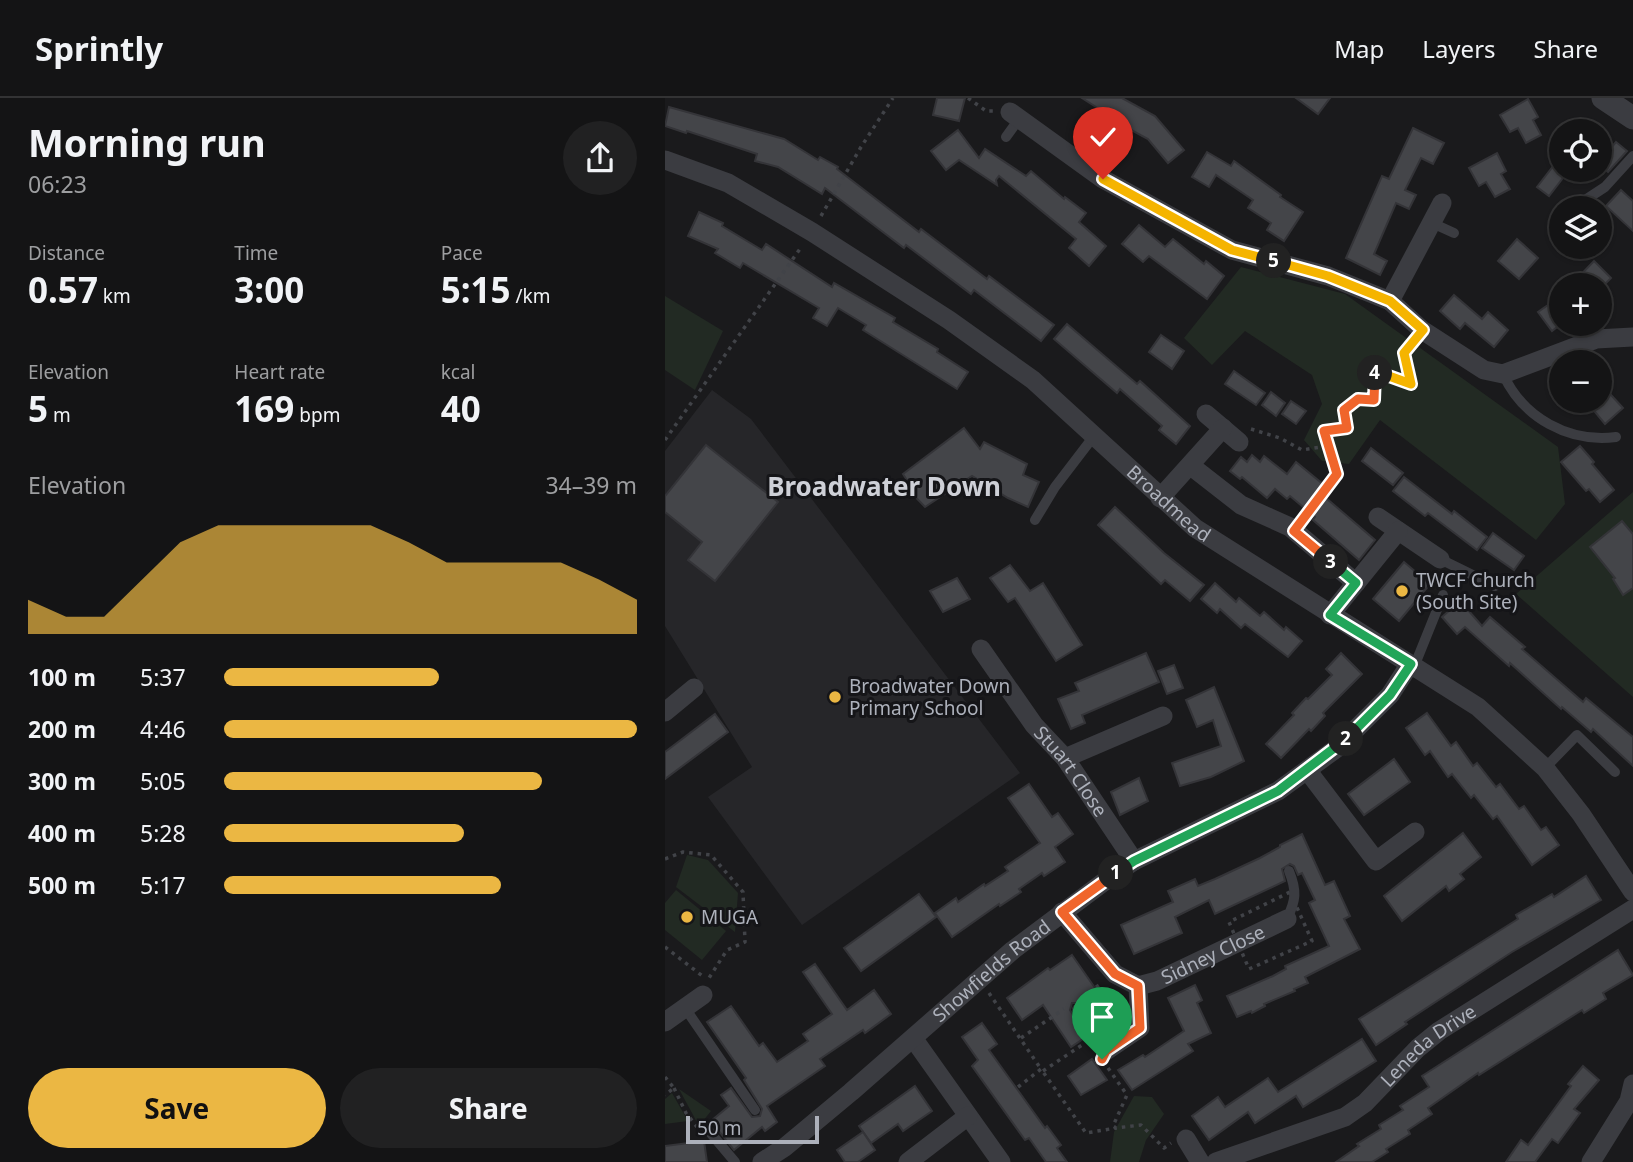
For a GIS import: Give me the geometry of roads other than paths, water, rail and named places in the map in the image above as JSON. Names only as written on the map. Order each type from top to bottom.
[{"type":"street","points":[[1604,98],[1632,117]]},
{"type":"street","points":[[1015,116],[1103,179],[1232,250],[1328,276],[1390,301],[1423,330],[1483,370],[1503,374],[1596,339],[1633,337]]},
{"type":"street","name":"Broadmead","points":[[665,160],[728,183],[812,232],[1005,358],[1033,380],[1195,528],[1478,707],[1545,768],[1581,814],[1633,892]]},
{"type":"street","points":[[1390,301],[1442,203]]},
{"type":"street","points":[[1206,414],[1239,442]]},
{"type":"street","points":[[1160,498],[1223,428]]},
{"type":"street","points":[[1191,466],[1241,505],[1294,531],[1356,583]]},
{"type":"street","points":[[1378,517],[1440,559]]},
{"type":"street","points":[[1330,615],[1398,531]]},
{"type":"street","name":"Stuart Close","points":[[981,649],[1034,725],[1065,758],[1134,861]]},
{"type":"street","name":"Showfields Road","points":[[762,1162],[785,1147],[1062,912],[1134,861],[1278,791],[1337,748],[1390,695],[1412,665]]},
{"type":"street","points":[[667,705],[694,688]]},
{"type":"street","points":[[1065,758],[1163,716]]},
{"type":"street","points":[[1307,770],[1376,861],[1415,832]]},
{"type":"street","name":"Leneda Drive","points":[[1216,1162],[1345,1117],[1365,1103],[1418,1048],[1439,1031],[1633,909]]},
{"type":"street","name":"Sidney Close","points":[[1062,912],[1115,974],[1138,986],[1157,981],[1287,919]]},
{"type":"street","name":"Sidney Close","points":[[1101,1043],[1140,1028],[1138,986]]},
{"type":"street","points":[[665,1022],[685,1008],[705,987]]},
{"type":"street","points":[[913,1038],[1001,1162]]},
{"type":"street","points":[[1591,1162],[1629,1101],[1633,1084]]},
{"type":"street","points":[[908,1162],[968,1115]]},
{"type":"street","points":[[1186,1139],[1200,1162]]},
{"type":"lane","points":[[1006,137],[1015,116]]},
{"type":"lane","points":[[1591,196],[1605,187],[1633,156]]},
{"type":"lane","points":[[1432,223],[1454,233]]},
{"type":"lane","points":[[1503,374],[1519,399],[1558,431],[1597,440],[1616,437]]},
{"type":"lane","points":[[1035,520],[1055,487],[1094,436]]},
{"type":"lane","points":[[1440,559],[1495,586]]},
{"type":"lane","points":[[1412,665],[1443,595]]},
{"type":"lane","points":[[1545,768],[1577,735],[1615,772]]},
{"type":"lane","points":[[1287,919],[1296,900],[1295,886],[1289,872]]},
{"type":"lane","points":[[685,1008],[755,1110]]},
{"type":"lane","points":[[1077,1009],[1101,1043]]},
{"type":"lane","points":[[708,1130],[736,1162]]},
{"type":"place","name":"TWCF Church (South Site)","points":[[1402,591]]},
{"type":"place","name":"Broadwater Down Primary School","points":[[835,697]]},
{"type":"place","name":"MUGA","points":[[687,917]]},
{"type":"district","name":"Broadwater Down","points":[[884,486]]}]
